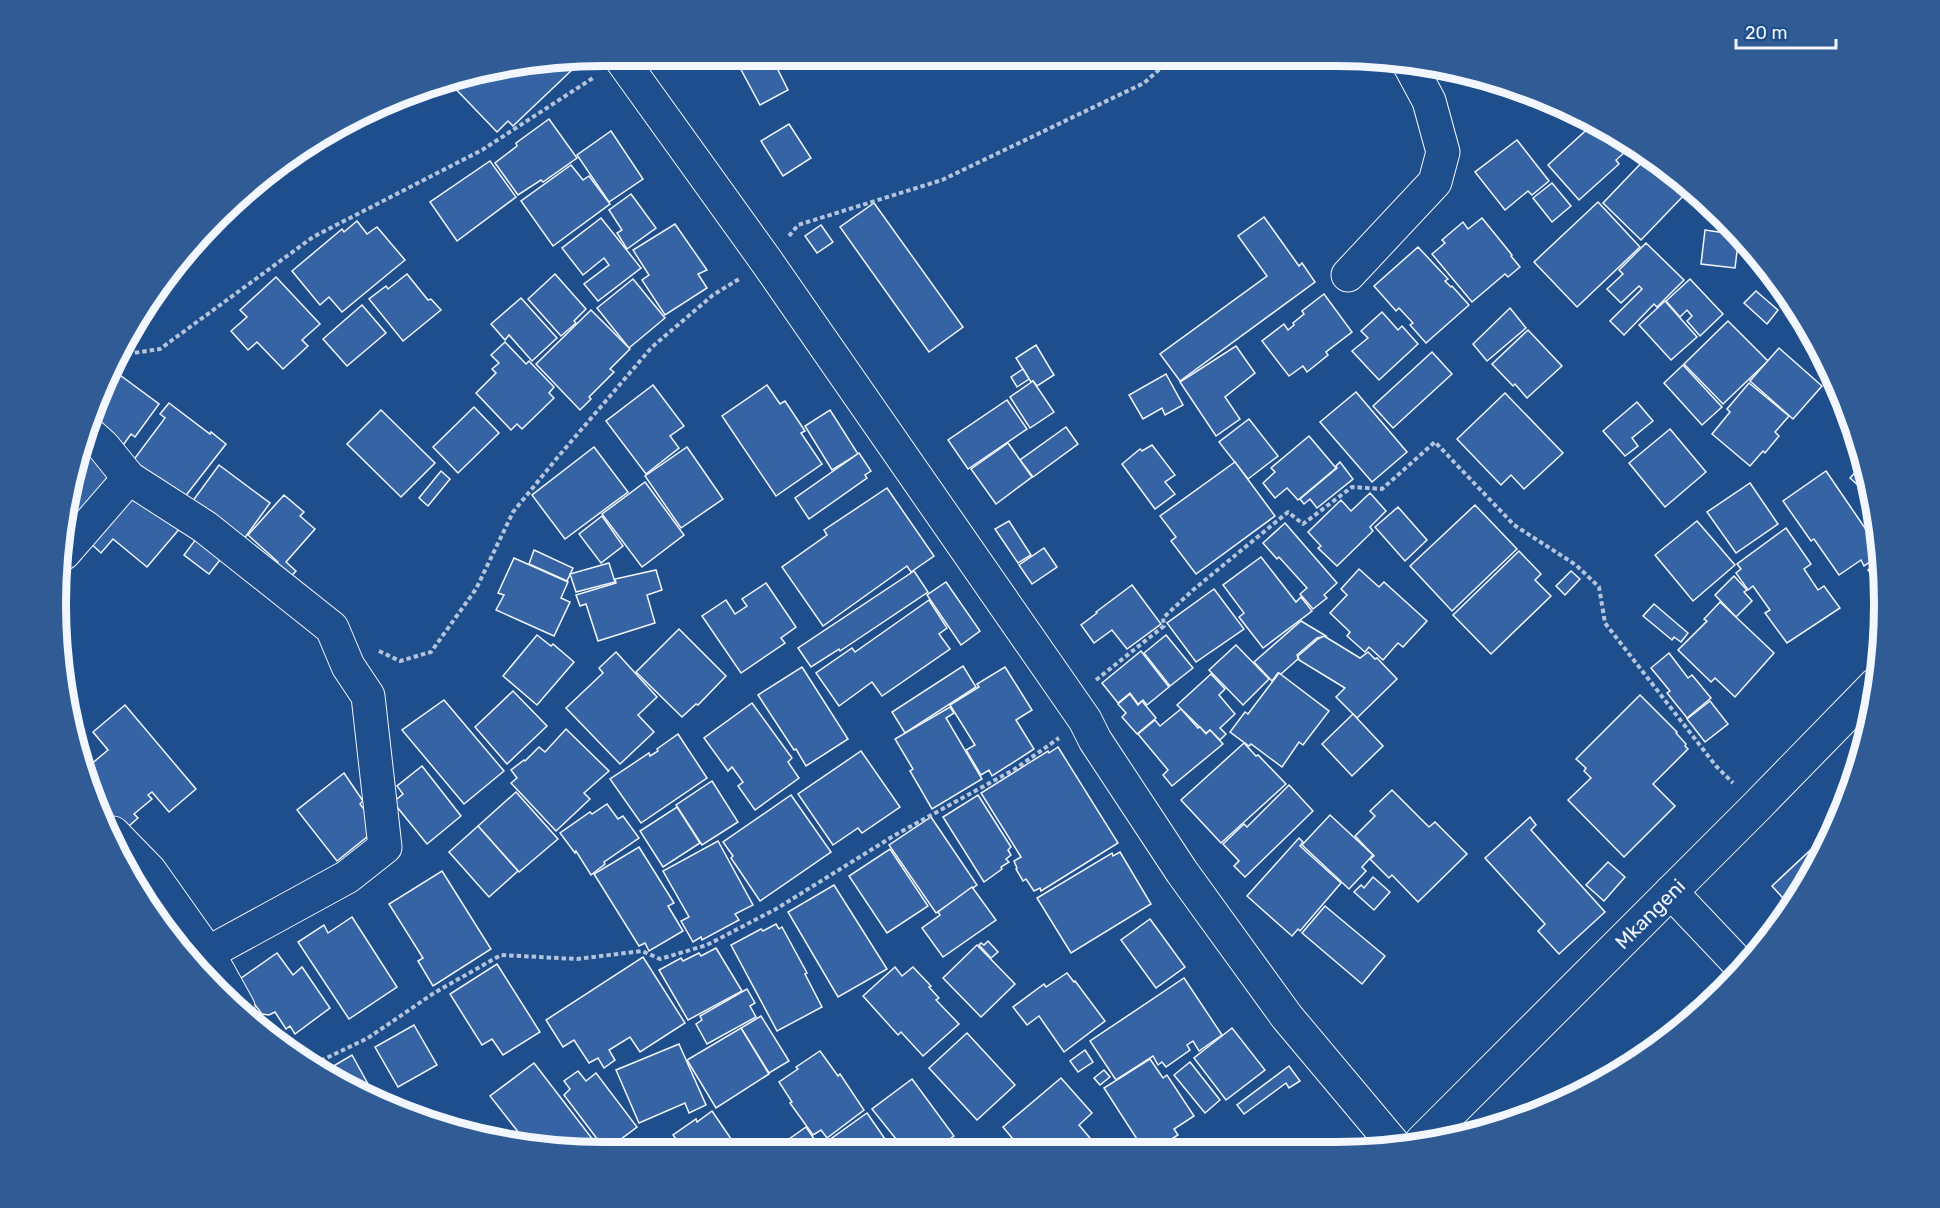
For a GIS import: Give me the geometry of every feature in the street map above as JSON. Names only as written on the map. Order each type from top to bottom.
[{"type":"street","points":[[626,66],[767,262],[1085,720],[1095,740],[1182,872],[1287,1017],[1389,1139]]},
{"type":"street","points":[[1348,275],[1435,182],[1443,152],[1429,101],[1413,72]]},
{"type":"street","points":[[93,437],[129,478],[205,527],[332,628],[348,666],[368,696],[385,847],[347,877],[200,957],[150,871],[120,841]]},
{"type":"street","points":[[70,547],[129,478]]},
{"type":"street","name":"Mkangeni","points":[[1430,1134],[1866,694]]},
{"type":"street","points":[[1671,892],[1737,962]]},
{"type":"path","points":[[128,354],[160,349],[313,237],[482,150],[607,66]]},
{"type":"path","points":[[332,628],[400,661],[431,652],[476,589],[513,512],[652,347],[713,295],[767,262],[798,225],[942,180],[1144,84],[1163,66]]},
{"type":"building","points":[[739,66],[776,66],[788,90],[760,105]]},
{"type":"building","points":[[569,67],[573,69],[513,126],[508,121],[497,132],[454,87],[499,76]]},
{"type":"building","points":[[549,119],[577,158],[543,182],[541,180],[518,195],[495,163],[517,146],[516,143]]},
{"type":"building","points":[[789,124],[811,158],[783,176],[761,141]]},
{"type":"building","points":[[1588,129],[1625,152],[1616,160],[1619,164],[1579,200],[1548,165]]},
{"type":"building","points":[[611,131],[643,179],[609,202],[577,155]]},
{"type":"building","points":[[1517,140],[1549,181],[1532,195],[1528,191],[1505,210],[1475,172]]},
{"type":"building","points":[[490,161],[516,197],[457,241],[430,202]]},
{"type":"building","points":[[1642,162],[1685,195],[1641,240],[1603,203]]},
{"type":"building","points":[[571,165],[583,180],[589,176],[610,204],[553,246],[521,201]]},
{"type":"building","points":[[1552,183],[1571,206],[1552,222],[1533,198]]},
{"type":"building","points":[[631,194],[656,228],[627,249],[617,233],[622,230],[609,210]]},
{"type":"building","points":[[1598,202],[1640,247],[1577,307],[1534,262]]},
{"type":"building","points":[[874,203],[963,327],[929,352],[840,227]]},
{"type":"building","points":[[1264,217],[1299,266],[1302,263],[1315,282],[1180,381],[1160,354],[1267,276],[1238,236]]},
{"type":"building","points":[[601,218],[641,268],[598,301],[584,284],[609,265],[604,258],[583,275],[562,248]]},
{"type":"building","points":[[1482,218],[1520,267],[1508,277],[1505,274],[1472,302],[1432,254],[1445,243],[1442,240],[1463,222],[1468,229]]},
{"type":"building","points":[[357,221],[367,234],[377,227],[405,260],[342,312],[329,297],[320,305],[292,271],[342,229],[344,232]]},
{"type":"building","points":[[675,224],[707,270],[698,274],[707,288],[665,315],[642,280],[649,275],[633,250]]},
{"type":"building","points":[[821,225],[833,242],[817,253],[805,236]]},
{"type":"building","points":[[1705,230],[1725,233],[1738,247],[1735,268],[1701,264]]},
{"type":"building","points":[[1646,243],[1684,280],[1657,307],[1654,304],[1624,335],[1610,321],[1642,289],[1639,286],[1621,303],[1607,289],[1623,274],[1619,270]]},
{"type":"building","points":[[1418,247],[1448,279],[1445,281],[1469,305],[1426,343],[1410,325],[1413,323],[1399,308],[1396,311],[1374,286]]},
{"type":"building","points":[[407,274],[428,300],[431,299],[441,310],[403,341],[369,299],[386,286],[388,289]]},
{"type":"building","points":[[555,274],[586,309],[574,321],[576,323],[561,336],[528,299]]},
{"type":"building","points":[[276,277],[320,324],[302,340],[308,346],[283,369],[257,342],[248,350],[231,331],[247,317],[240,310]]},
{"type":"building","points":[[633,279],[665,318],[629,348],[597,308]]},
{"type":"building","points":[[1690,279],[1723,314],[1700,336],[1687,321],[1692,316],[1687,310],[1680,317],[1666,301]]},
{"type":"building","points":[[1756,291],[1778,310],[1767,324],[1744,303]]},
{"type":"building","points":[[1324,294],[1352,332],[1326,352],[1328,355],[1307,372],[1303,366],[1289,376],[1262,341],[1284,324],[1288,330],[1304,314],[1302,311]]},
{"type":"building","points":[[521,298],[557,338],[532,361],[509,335],[505,340],[491,324]]},
{"type":"building","points":[[1665,301],[1697,337],[1671,360],[1639,325]]},
{"type":"building","points":[[362,305],[386,333],[347,366],[323,339]]},
{"type":"building","points":[[1510,308],[1526,328],[1487,361],[1473,344]]},
{"type":"building","points":[[591,310],[630,349],[610,369],[614,372],[589,397],[591,399],[580,410],[536,364]]},
{"type":"building","points":[[1382,312],[1398,330],[1402,326],[1418,344],[1379,380],[1352,351],[1368,338],[1361,331]]},
{"type":"building","points":[[1728,321],[1768,361],[1723,404],[1684,364]]},
{"type":"building","points":[[1528,330],[1562,366],[1527,398],[1492,364]]},
{"type":"building","points":[[505,342],[526,364],[529,361],[554,387],[549,393],[554,398],[522,429],[517,424],[511,430],[476,393],[496,373],[492,369],[499,363],[491,355]]},
{"type":"building","points":[[1036,345],[1054,375],[1037,386],[1033,381],[1031,382],[1016,358]]},
{"type":"building","points":[[1236,346],[1255,373],[1225,397],[1240,419],[1216,436],[1180,382]]},
{"type":"building","points":[[1779,348],[1822,386],[1793,419],[1750,381]]},
{"type":"building","points":[[1432,352],[1452,374],[1393,428],[1373,406]]},
{"type":"building","points":[[1683,365],[1722,407],[1702,425],[1664,383]]},
{"type":"building","points":[[1023,369],[1029,379],[1017,387],[1011,377]]},
{"type":"building","points":[[118,373],[159,404],[135,437],[131,434],[119,451],[95,432]]},
{"type":"building","points":[[1166,374],[1183,405],[1165,415],[1162,408],[1143,419],[1129,395]]},
{"type":"building","points":[[1033,381],[1054,412],[1030,428],[1010,397]]},
{"type":"building","points":[[1749,383],[1789,416],[1775,432],[1779,436],[1750,466],[1712,434],[1730,412],[1727,409]]},
{"type":"building","points":[[653,385],[684,426],[670,436],[679,448],[646,474],[606,421]]},
{"type":"building","points":[[767,385],[780,404],[785,401],[805,431],[801,433],[822,464],[776,496],[722,416]]},
{"type":"building","points":[[1356,392],[1407,452],[1372,482],[1320,422]]},
{"type":"building","points":[[1505,393],[1563,453],[1524,489],[1511,475],[1501,485],[1457,439]]},
{"type":"building","points":[[1007,400],[1027,429],[968,469],[948,440]]},
{"type":"building","points":[[1637,402],[1653,421],[1632,438],[1638,446],[1625,456],[1603,431]]},
{"type":"building","points":[[169,403],[226,444],[184,498],[132,462],[165,418],[160,414]]},
{"type":"building","points":[[474,407],[499,433],[458,473],[433,447]]},
{"type":"building","points":[[381,410],[435,463],[401,497],[347,444]]},
{"type":"building","points":[[830,410],[858,454],[832,470],[805,426]]},
{"type":"building","points":[[1249,419],[1278,456],[1248,479],[1219,442]]},
{"type":"building","points":[[1066,427],[1078,444],[1033,477],[1020,460]]},
{"type":"building","points":[[1670,429],[1706,472],[1665,507],[1629,463]]},
{"type":"building","points":[[1309,436],[1336,468],[1298,500],[1287,488],[1275,498],[1263,483],[1275,472],[1271,468]]},
{"type":"building","points":[[1008,443],[1032,477],[996,504],[971,469]]},
{"type":"building","points":[[1152,445],[1175,475],[1165,482],[1175,494],[1155,509],[1122,464],[1140,449],[1142,451]]},
{"type":"building","points":[[594,447],[628,492],[565,539],[532,495]]},
{"type":"building","points":[[687,447],[723,499],[681,528],[645,476]]},
{"type":"building","points":[[89,449],[121,474],[72,529],[76,499]]},
{"type":"building","points":[[859,453],[871,471],[865,475],[867,478],[809,519],[795,498]]},
{"type":"building","points":[[1235,462],[1275,516],[1196,574],[1171,541],[1176,537],[1160,516]]},
{"type":"building","points":[[1340,462],[1353,479],[1317,508],[1310,499],[1304,504],[1300,499],[1337,468]]},
{"type":"building","points":[[219,465],[270,503],[244,539],[192,502]]},
{"type":"building","points":[[1857,470],[1862,488],[1850,478]]},
{"type":"building","points":[[441,471],[450,479],[428,506],[419,498]]},
{"type":"building","points":[[1826,471],[1869,534],[1872,561],[1864,566],[1861,560],[1839,575],[1814,539],[1811,541],[1783,501]]},
{"type":"building","points":[[645,482],[684,535],[642,567],[602,514]]},
{"type":"building","points":[[1750,483],[1778,524],[1736,553],[1707,512]]},
{"type":"building","points":[[132,485],[181,527],[147,567],[113,539],[101,553],[86,539]]},
{"type":"building","points":[[887,488],[934,556],[911,572],[907,566],[823,626],[782,567],[827,535],[824,530]]},
{"type":"building","points":[[1370,493],[1386,511],[1370,527],[1373,531],[1337,566],[1318,548],[1321,546],[1308,532],[1341,500],[1351,511]]},
{"type":"building","points":[[284,495],[304,512],[300,516],[315,529],[286,562],[296,571],[283,585],[269,572],[278,562],[248,535]]},
{"type":"building","points":[[1475,505],[1517,549],[1452,611],[1410,566]]},
{"type":"building","points":[[1398,507],[1427,540],[1405,561],[1375,527]]},
{"type":"building","points":[[602,516],[623,546],[601,563],[579,534]]},
{"type":"building","points":[[1009,521],[1031,555],[1018,563],[995,529]]},
{"type":"building","points":[[1697,521],[1735,565],[1693,601],[1655,555]]},
{"type":"building","points":[[1285,523],[1337,583],[1324,595],[1327,598],[1313,609],[1300,594],[1307,588],[1263,543]]},
{"type":"building","points":[[1786,528],[1811,564],[1804,569],[1818,590],[1824,586],[1840,608],[1787,643],[1765,613],[1770,610],[1753,586],[1748,590],[1736,573],[1741,569],[1737,564]]},
{"type":"building","points":[[202,531],[227,551],[209,574],[184,555]]},
{"type":"building","points":[[1044,548],[1057,567],[1032,584],[1019,565]]},
{"type":"building","points":[[534,550],[573,568],[567,581],[529,564]]},
{"type":"building","points":[[1519,551],[1541,574],[1535,580],[1551,596],[1491,654],[1453,615]]},
{"type":"building","points":[[1261,557],[1296,602],[1301,597],[1312,611],[1263,648],[1239,617],[1244,613],[1223,585]]},
{"type":"building","points":[[514,558],[568,582],[561,598],[570,602],[554,636],[496,610],[504,595],[498,593]]},
{"type":"building","points":[[609,563],[615,582],[576,592],[570,574]]},
{"type":"building","points":[[1873,567],[1873,577],[1868,570]]},
{"type":"building","points":[[1359,569],[1379,587],[1384,582],[1427,621],[1403,647],[1398,643],[1383,660],[1369,647],[1365,652],[1347,636],[1350,632],[1330,613],[1347,595],[1341,589]]},
{"type":"building","points":[[656,570],[662,590],[647,595],[655,623],[598,641],[586,604],[580,606],[576,595],[616,583],[615,579]]},
{"type":"building","points":[[914,571],[928,592],[840,651],[839,649],[811,667],[798,648]]},
{"type":"building","points":[[1571,571],[1580,579],[1565,595],[1556,586]]},
{"type":"building","points":[[1734,576],[1747,590],[1744,592],[1752,601],[1736,617],[1715,595]]},
{"type":"building","points":[[946,582],[980,631],[961,645],[927,595]]},
{"type":"building","points":[[766,583],[796,627],[781,638],[785,643],[741,673],[702,616],[726,600],[735,614],[747,606],[742,599]]},
{"type":"building","points":[[1132,585],[1161,624],[1127,649],[1112,630],[1094,643],[1081,625]]},
{"type":"building","points":[[1214,589],[1244,629],[1196,662],[1167,623]]},
{"type":"building","points":[[929,600],[947,628],[939,634],[950,649],[882,696],[872,682],[839,706],[816,673],[852,648],[855,652]]},
{"type":"building","points":[[1720,602],[1774,653],[1735,697],[1715,678],[1711,682],[1678,650],[1707,621],[1704,619]]},
{"type":"building","points":[[1654,604],[1688,633],[1681,642],[1674,637],[1672,640],[1643,616]]},
{"type":"building","points":[[1301,621],[1326,636],[1317,638],[1297,655],[1298,659],[1281,674],[1278,673],[1272,681],[1254,662]]},
{"type":"building","points":[[679,629],[726,676],[698,705],[696,704],[682,717],[636,672]]},
{"type":"building","points":[[537,635],[551,646],[553,644],[574,662],[537,705],[503,676]]},
{"type":"building","points":[[1166,635],[1193,668],[1170,686],[1144,653]]},
{"type":"building","points":[[1324,636],[1360,658],[1368,652],[1397,679],[1357,718],[1336,697],[1345,688],[1299,660],[1298,656]]},
{"type":"building","points":[[1236,645],[1269,679],[1243,705],[1209,670]]},
{"type":"building","points":[[1141,651],[1169,687],[1147,705],[1143,700],[1138,704],[1130,693],[1118,703],[1102,683]]},
{"type":"building","points":[[616,652],[657,697],[638,715],[654,732],[620,764],[566,708],[603,673],[599,668]]},
{"type":"building","points":[[1669,653],[1688,678],[1692,675],[1711,698],[1687,718],[1667,693],[1670,691],[1651,668]]},
{"type":"building","points":[[963,666],[976,687],[905,733],[892,712]]},
{"type":"building","points":[[802,667],[848,739],[806,766],[758,695]]},
{"type":"building","points":[[1005,667],[1032,710],[1016,720],[1034,749],[992,776],[989,770],[981,775],[966,750],[975,745],[950,705],[979,687],[977,684]]},
{"type":"building","points":[[1279,673],[1329,711],[1303,745],[1299,742],[1282,767],[1230,732],[1245,712],[1248,714]]},
{"type":"building","points":[[1211,674],[1225,689],[1219,695],[1235,714],[1220,728],[1226,734],[1220,740],[1210,730],[1206,733],[1177,705]]},
{"type":"building","points":[[513,691],[547,726],[507,764],[475,727]]},
{"type":"building","points":[[1130,694],[1138,705],[1142,701],[1156,718],[1137,734],[1122,717],[1126,713],[1118,704]]},
{"type":"building","points":[[1640,695],[1677,732],[1688,749],[1653,784],[1675,806],[1624,857],[1568,800],[1591,778],[1584,771],[1586,768],[1576,759]]},
{"type":"building","points":[[444,700],[504,771],[464,804],[402,730]]},
{"type":"building","points":[[1710,701],[1728,724],[1705,742],[1687,719]]},
{"type":"building","points":[[752,703],[792,758],[788,762],[799,778],[755,810],[738,786],[743,782],[732,767],[728,771],[704,738]]},
{"type":"building","points":[[125,705],[196,789],[169,812],[152,792],[148,795],[152,799],[134,814],[138,818],[122,832],[111,819],[91,764],[108,750],[93,732]]},
{"type":"building","points":[[950,707],[954,713],[946,718],[982,779],[932,809],[910,771],[913,769],[895,739]]},
{"type":"building","points":[[1181,709],[1198,728],[1200,727],[1206,734],[1210,730],[1223,744],[1172,786],[1163,775],[1168,770],[1138,734],[1155,720],[1160,726]]},
{"type":"building","points":[[1353,714],[1383,746],[1352,776],[1322,744]]},
{"type":"building","points":[[566,729],[609,771],[584,793],[590,799],[556,831],[511,783],[517,778],[511,770],[525,761],[539,747],[545,752]]},
{"type":"building","points":[[678,734],[707,778],[641,823],[610,779],[649,753],[650,756],[658,751],[657,749]]},
{"type":"building","points":[[1244,743],[1286,784],[1221,843],[1181,800]]},
{"type":"building","points":[[1058,747],[1118,843],[1041,891],[1040,888],[1034,891],[1026,879],[1023,881],[1016,869],[1014,861],[1021,857],[981,793]]},
{"type":"building","points":[[861,751],[900,807],[862,833],[858,828],[833,845],[798,794]]},
{"type":"building","points":[[422,766],[461,816],[427,844],[393,802],[403,794],[397,786]]},
{"type":"building","points":[[344,773],[363,801],[360,804],[378,828],[337,861],[297,810]]},
{"type":"building","points":[[712,781],[738,822],[702,845],[676,805]]},
{"type":"building","points":[[1289,785],[1313,811],[1245,877],[1234,866],[1239,861],[1223,844],[1244,824],[1247,827]]},
{"type":"building","points":[[1392,790],[1429,827],[1435,822],[1467,854],[1418,902],[1392,875],[1389,878],[1370,859],[1374,856],[1355,836],[1375,816],[1370,811]]},
{"type":"building","points":[[516,792],[558,839],[519,872],[478,826]]},
{"type":"building","points":[[791,795],[831,852],[760,901],[723,842]]},
{"type":"building","points":[[978,795],[1011,847],[1008,850],[1011,855],[1006,859],[1009,862],[984,882],[943,817]]},
{"type":"building","points":[[607,804],[618,819],[623,816],[639,838],[604,862],[605,864],[591,875],[576,851],[575,853],[560,833],[590,812],[592,814]]},
{"type":"building","points":[[677,807],[700,843],[663,867],[640,831]]},
{"type":"building","points":[[1330,815],[1373,855],[1362,867],[1366,871],[1349,889],[1302,845]]},
{"type":"building","points":[[931,817],[977,885],[936,913],[889,845]]},
{"type":"building","points":[[1530,817],[1536,825],[1531,830],[1605,912],[1559,954],[1538,931],[1545,924],[1485,858]]},
{"type":"building","points":[[478,826],[518,871],[489,897],[449,852]]},
{"type":"building","points":[[1299,838],[1303,842],[1300,846],[1341,883],[1300,931],[1298,929],[1292,936],[1247,896]]},
{"type":"building","points":[[718,841],[753,905],[735,914],[739,920],[702,940],[701,937],[693,942],[681,921],[689,917],[663,871]]},
{"type":"building","points":[[1819,842],[1785,900],[1772,886]]},
{"type":"building","points":[[639,847],[674,903],[668,906],[683,931],[649,951],[645,943],[639,946],[594,874]]},
{"type":"building","points":[[890,849],[928,906],[887,933],[849,876]]},
{"type":"building","points":[[1120,852],[1151,904],[1071,953],[1037,898],[1112,853],[1113,856]]},
{"type":"building","points":[[1608,862],[1625,877],[1604,901],[1586,885]]},
{"type":"building","points":[[442,871],[491,949],[433,986],[418,961],[423,958],[389,904]]},
{"type":"building","points":[[1373,877],[1390,892],[1374,910],[1354,892],[1361,885],[1364,888]]},
{"type":"building","points":[[834,885],[887,969],[838,997],[788,912]]},
{"type":"building","points":[[972,887],[996,920],[943,957],[922,928],[940,915],[938,912]]},
{"type":"building","points":[[1325,906],[1385,956],[1362,984],[1302,933]]},
{"type":"building","points":[[352,917],[397,987],[349,1019],[298,942],[324,925],[328,933]]},
{"type":"building","points":[[1150,919],[1185,967],[1156,988],[1121,940]]},
{"type":"building","points":[[776,924],[779,929],[782,927],[822,1007],[777,1031],[731,945],[761,929],[763,931]]},
{"type":"building","points":[[988,941],[998,952],[991,958],[979,945],[981,943],[984,945]]},
{"type":"building","points":[[977,945],[1015,984],[981,1017],[943,978]]},
{"type":"building","points":[[716,948],[742,991],[688,1020],[659,970],[681,958],[683,961],[699,953],[701,956]]},
{"type":"building","points":[[277,953],[293,975],[302,967],[330,1008],[295,1034],[290,1026],[286,1029],[275,1012],[269,1015],[262,1014],[237,981]]},
{"type":"building","points":[[643,957],[685,1023],[640,1052],[630,1037],[609,1050],[615,1060],[604,1068],[598,1058],[589,1063],[574,1040],[563,1047],[546,1020]]},
{"type":"building","points":[[497,964],[540,1032],[503,1055],[492,1039],[482,1045],[450,994]]},
{"type":"building","points":[[895,967],[902,976],[913,967],[931,986],[929,987],[939,998],[936,1000],[959,1024],[923,1056],[901,1032],[898,1035],[863,996]]},
{"type":"building","points":[[1067,973],[1105,1021],[1064,1052],[1039,1016],[1027,1025],[1013,1007],[1044,984],[1046,987]]},
{"type":"building","points":[[1184,978],[1222,1035],[1199,1051],[1193,1041],[1187,1045],[1190,1050],[1166,1067],[1162,1062],[1158,1065],[1153,1056],[1116,1080],[1090,1041]]},
{"type":"building","points":[[747,989],[755,1003],[750,1006],[756,1017],[707,1044],[696,1024],[702,1020],[700,1016]]},
{"type":"building","points":[[761,1016],[789,1061],[769,1073],[741,1028]]},
{"type":"building","points":[[414,1025],[437,1065],[398,1087],[375,1047]]},
{"type":"building","points":[[741,1028],[769,1074],[716,1108],[687,1060]]},
{"type":"building","points":[[1232,1028],[1265,1070],[1226,1100],[1194,1058]]},
{"type":"building","points":[[967,1033],[1015,1085],[977,1120],[929,1068]]},
{"type":"building","points":[[679,1044],[706,1105],[689,1113],[685,1103],[639,1123],[616,1070]]},
{"type":"building","points":[[1085,1050],[1093,1062],[1078,1072],[1070,1061]]},
{"type":"building","points":[[820,1051],[838,1076],[840,1074],[864,1110],[827,1138],[821,1130],[813,1135],[790,1103],[792,1102],[779,1082]]},
{"type":"building","points":[[352,1055],[371,1089],[366,1087],[331,1067]]},
{"type":"building","points":[[1150,1059],[1163,1078],[1167,1075],[1194,1116],[1174,1129],[1178,1135],[1167,1142],[1139,1142],[1104,1088]]},
{"type":"building","points":[[1190,1062],[1220,1100],[1205,1113],[1174,1075]]},
{"type":"building","points":[[534,1063],[594,1142],[521,1135],[490,1096]]},
{"type":"building","points":[[1289,1066],[1300,1081],[1289,1088],[1286,1083],[1244,1114],[1237,1105]]},
{"type":"building","points":[[1104,1070],[1110,1077],[1100,1085],[1094,1078]]},
{"type":"building","points":[[578,1071],[586,1081],[596,1073],[637,1127],[617,1142],[599,1142],[564,1095],[570,1089],[564,1081]]},
{"type":"building","points":[[1061,1078],[1092,1113],[1079,1125],[1093,1142],[1015,1142],[1003,1127]]},
{"type":"building","points":[[912,1079],[954,1136],[945,1142],[898,1142],[872,1109]]},
{"type":"building","points":[[712,1111],[733,1142],[678,1142],[673,1135],[696,1119],[697,1122]]},
{"type":"building","points":[[867,1113],[887,1142],[826,1142]]},
{"type":"building","points":[[806,1127],[816,1142],[785,1142]]}]
